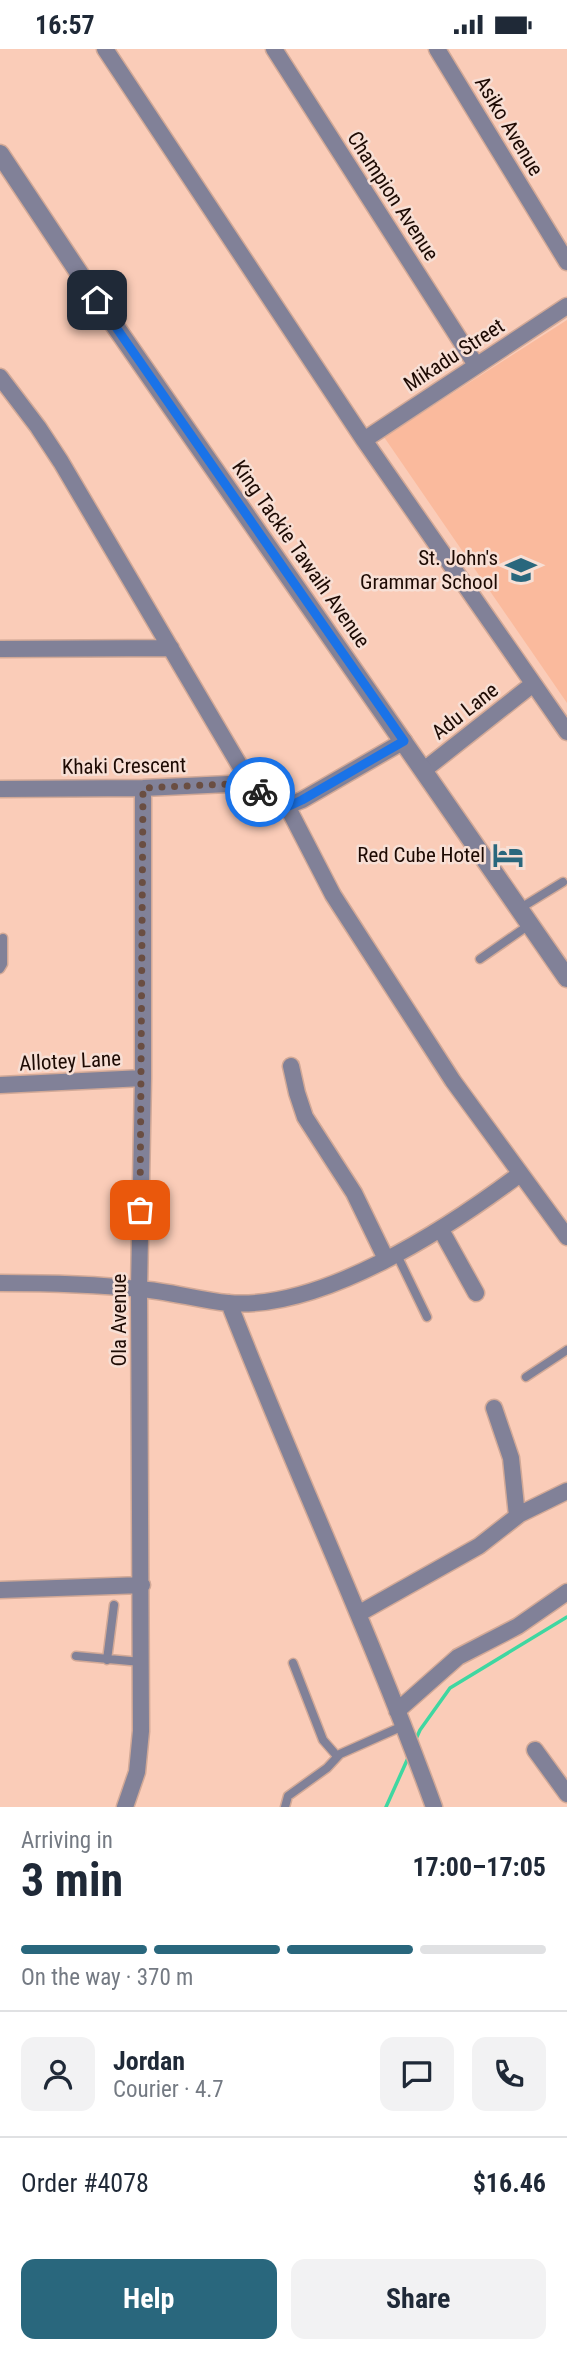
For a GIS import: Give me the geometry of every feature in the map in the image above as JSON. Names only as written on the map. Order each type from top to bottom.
[{"type":"street","points":[[106,49],[364,440],[567,732]]},
{"type":"street","name":"Champion Avenue","points":[[274,49],[476,365]]},
{"type":"street","name":"Asiko Avenue","points":[[437,49],[567,262]]},
{"type":"street","name":"King Tackie Tawaih Avenue","points":[[0,154],[97,300],[567,978]]},
{"type":"street","name":"Mikadu Street","points":[[364,440],[567,306]]},
{"type":"street","points":[[0,377],[61,463],[250,783],[270,801],[287,807],[333,895],[453,1081],[567,1237]]},
{"type":"street","points":[[0,649],[171,648]]},
{"type":"street","name":"Adu Lane","points":[[424,770],[533,684]]},
{"type":"street","points":[[287,807],[404,741]]},
{"type":"street","points":[[0,773],[0,789]]},
{"type":"street","name":"Khaki Crescent","points":[[0,789],[143,788],[250,783]]},
{"type":"street","name":"Ola Avenue","points":[[125,1807],[136,1772],[141,1731],[139,1289],[143,1078],[143,788]]},
{"type":"street","points":[[291,1066],[306,1117],[391,1256]]},
{"type":"street","name":"Allotey Lane","points":[[0,1085],[143,1078]]},
{"type":"street","points":[[0,1283],[139,1289],[229,1303],[259,1302],[302,1294],[351,1277],[441,1230],[520,1174]]},
{"type":"street","points":[[441,1230],[476,1293]]},
{"type":"street","points":[[229,1303],[258,1379],[358,1614],[434,1807]]},
{"type":"street","points":[[494,1408],[513,1465],[517,1516]]},
{"type":"street","points":[[358,1614],[479,1546],[517,1516],[567,1491]]},
{"type":"street","points":[[0,1590],[142,1585]]},
{"type":"street","points":[[402,1724],[458,1657],[518,1626],[567,1592]]},
{"type":"street","points":[[535,1750],[567,1794]]},
{"type":"lane","points":[[519,909],[563,882]]},
{"type":"lane","points":[[480,959],[530,924]]},
{"type":"lane","points":[[0,969],[3,964],[3,937]]},
{"type":"lane","points":[[391,1256],[427,1317]]},
{"type":"lane","points":[[526,1377],[567,1350]]},
{"type":"lane","points":[[107,1660],[114,1605]]},
{"type":"lane","points":[[76,1656],[141,1662]]},
{"type":"lane","points":[[293,1663],[323,1741],[337,1756]]},
{"type":"lane","points":[[285,1807],[288,1796],[327,1768],[337,1756],[402,1724]]},
{"type":"shaded area","name":"St. John's Grammar School","points":[[567,320],[567,703],[384,437]]},
{"type":"waterway","points":[[415,1741],[450,1688],[567,1617]]},
{"type":"waterway","points":[[386,1807],[408,1758]]},
{"type":"way so far","points":[[140,1210],[143,788],[250,783],[260,792]]},
{"type":"place","name":"St. John's Grammar School","points":[[521,570]]},
{"type":"place","name":"Red Cube Hotel","points":[[508,855]]},
{"type":"route","points":[[97,300],[404,741],[287,807],[270,801],[260,792]]}]
